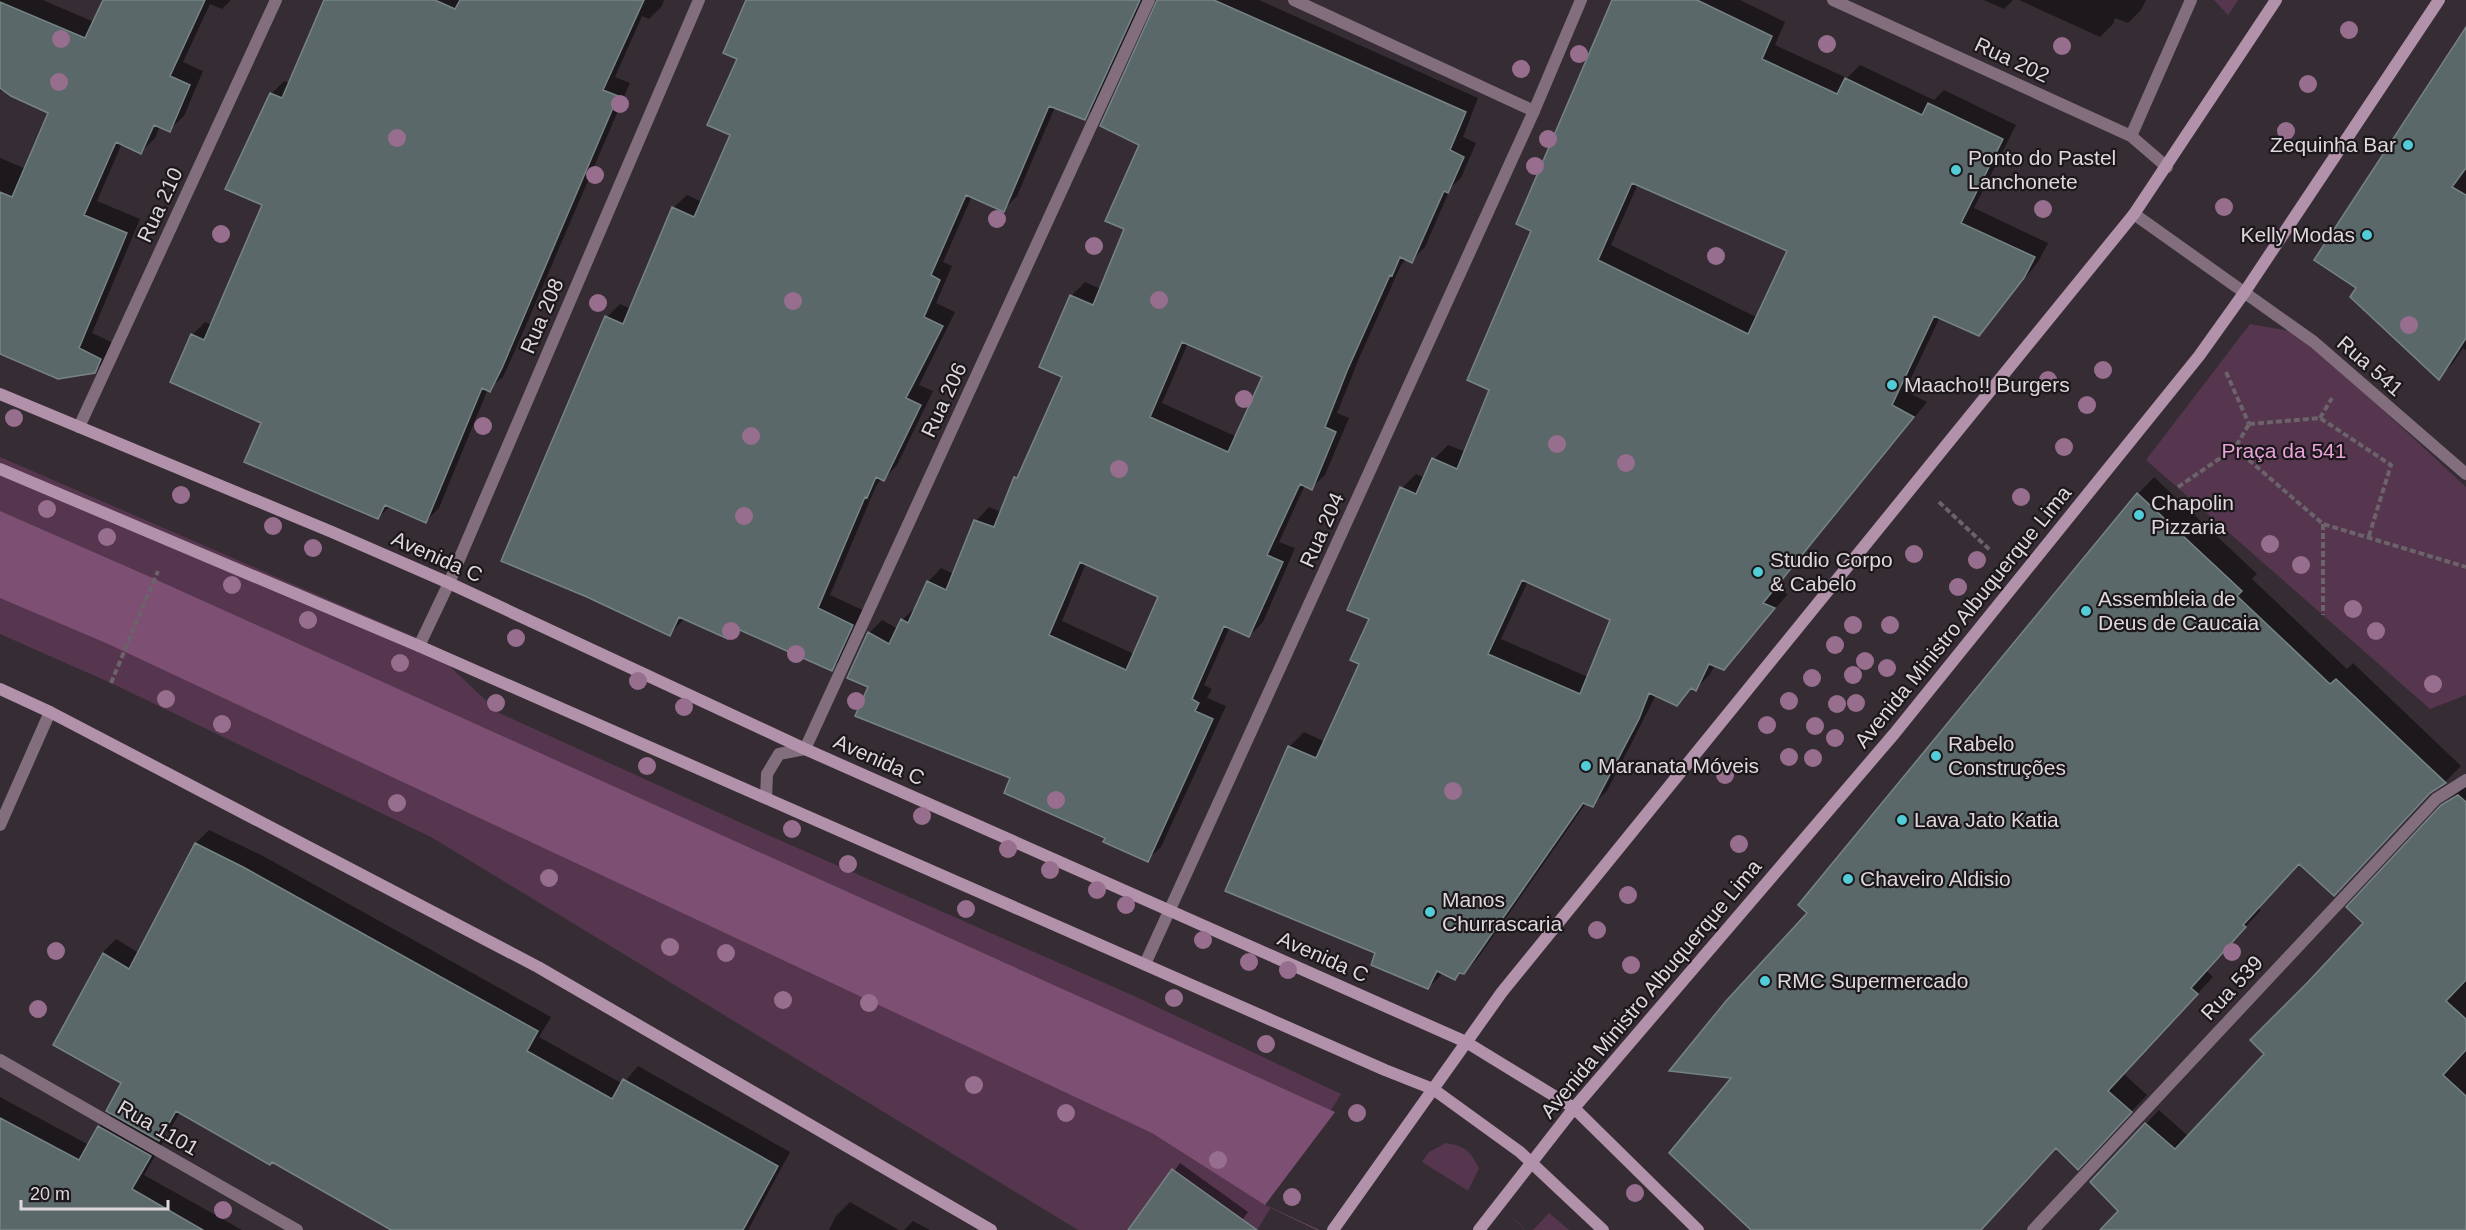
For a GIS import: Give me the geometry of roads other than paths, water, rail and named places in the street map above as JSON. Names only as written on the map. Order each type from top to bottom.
[{"type":"street","name":"Rua 210","points":[[79,427],[276,0]]},
{"type":"street","name":"Rua 208","points":[[419,646],[449,583],[699,0]]},
{"type":"street","name":"Rua 206","points":[[805,748],[1149,0]]},
{"type":"street","points":[[1294,0],[1534,111]]},
{"type":"street","name":"Rua 204","points":[[1145,964],[1534,111],[1581,0]]},
{"type":"street","name":"Rua 202","points":[[1833,0],[2131,136],[2167,167]]},
{"type":"street","points":[[2131,136],[2192,0]]},
{"type":"street","points":[[1333,1230],[1509,983],[2134,214],[2276,0]]},
{"type":"street","name":"Avenida Ministro Albuquerque Lima","points":[[1479,1230],[1574,1108],[1894,734],[2191,366],[2244,293],[2439,0]]},
{"type":"street","name":"Rua 541","points":[[2134,214],[2314,342],[2466,474]]},
{"type":"street","name":"Avenida C","points":[[0,394],[449,583],[805,748],[1466,1042],[1574,1108],[1698,1230]]},
{"type":"street","points":[[0,470],[419,646],[1385,1070],[1433,1089],[1532,1162],[1603,1230]]},
{"type":"street","points":[[0,689],[50,712],[538,967],[990,1230]]},
{"type":"street","points":[[0,825],[50,712]]},
{"type":"street","points":[[766,798],[767,774],[779,754],[805,748]]},
{"type":"street","name":"Rua 539","points":[[2032,1230],[2436,799],[2466,780]]},
{"type":"street","name":"Rua 1101","points":[[0,1060],[297,1230]]},
{"type":"place","name":"Zequinha Bar","points":[[2408,145]]},
{"type":"place","name":"Ponto do Pastel Lanchonete","points":[[1956,170]]},
{"type":"place","name":"Kelly Modas","points":[[2367,235]]},
{"type":"place","name":"Maacho!! Burgers","points":[[1892,385]]},
{"type":"place","name":"Chapolin Pizzaria","points":[[2139,515]]},
{"type":"place","name":"Studio Corpo & Cabelo","points":[[1758,572]]},
{"type":"place","name":"Assembleia de Deus de Caucaia","points":[[2086,611]]},
{"type":"place","name":"Rabelo Construções","points":[[1936,756]]},
{"type":"place","name":"Maranata Móveis","points":[[1586,766]]},
{"type":"place","name":"Lava Jato Katia","points":[[1902,820]]},
{"type":"place","name":"Chaveiro Aldisio","points":[[1848,879]]},
{"type":"place","name":"Manos Churrascaria","points":[[1430,912]]},
{"type":"place","name":"RMC Supermercado","points":[[1765,981]]},
{"type":"park label","name":"Praça da 541","points":[[2284,451]]}]
